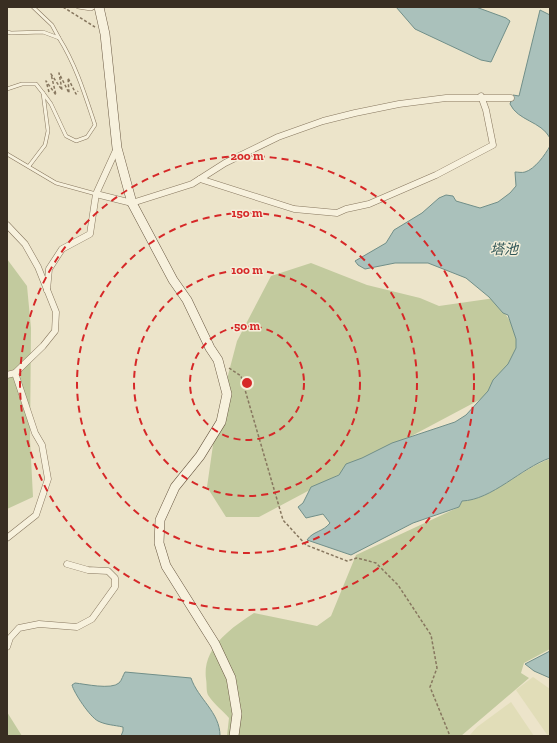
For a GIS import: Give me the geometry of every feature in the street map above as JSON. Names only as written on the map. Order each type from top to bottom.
[{"type":"street","points":[[99,7],[105,34],[117,148],[132,203],[173,280],[187,300],[210,348],[218,360],[227,394],[221,422],[200,456],[175,487],[160,520],[159,543],[166,566],[215,644],[231,678],[237,714],[234,736]]},
{"type":"street","points":[[96,194],[132,203],[183,187],[200,179],[225,163],[259,145],[324,121],[399,104],[446,98],[481,96],[511,98]]},
{"type":"street","points":[[200,179],[294,210],[337,213],[346,209],[369,204],[436,175],[493,145],[486,110],[481,96]]},
{"type":"street","points":[[47,292],[50,269],[62,249],[90,234],[96,194],[117,148]]},
{"type":"street","points":[[7,225],[25,244],[38,266],[56,312],[55,331],[43,346],[14,373],[7,375]]},
{"type":"street","points":[[7,538],[36,516],[48,479],[42,445],[35,433],[14,373]]},
{"type":"street","points":[[7,647],[10,638],[19,628],[39,624],[77,627],[92,619],[106,601],[115,587],[115,578],[108,571],[88,570],[68,564]]},
{"type":"lane","points":[[7,89],[22,84],[36,84],[51,104],[66,136],[76,141],[87,137],[95,125],[81,84],[67,51],[52,25],[33,7]]},
{"type":"lane","points":[[80,7],[91,9],[94,7]]},
{"type":"lane","points":[[7,32],[11,34],[43,32],[59,38]]},
{"type":"lane","points":[[29,166],[45,145],[48,131],[43,93]]},
{"type":"lane","points":[[7,154],[56,183],[96,194]]},
{"type":"path","points":[[63,7],[105,34]]},
{"type":"path","points":[[51,104],[46,81],[56,95],[51,74],[62,90],[59,73],[69,93],[68,78],[76,94],[81,84]]},
{"type":"path","points":[[218,360],[241,376],[283,520],[306,545],[347,561],[357,558],[376,563],[398,584],[431,635],[437,668],[430,687],[450,736]]},
{"type":"shaded area","points":[[533,677],[550,689],[550,736],[548,736],[516,690]]},
{"type":"shaded area","points":[[511,702],[534,736],[469,736],[477,727]]},
{"type":"green space","points":[[7,259],[27,286],[31,328],[30,439],[33,497],[7,509]]},
{"type":"green space","points":[[311,263],[367,285],[420,298],[439,306],[495,298],[521,338],[512,374],[481,399],[259,517],[226,517],[207,487],[217,417],[237,341],[271,276]]},
{"type":"green space","points":[[550,459],[550,649],[524,663],[521,673],[529,678],[461,736],[227,736],[229,718],[208,695],[206,668],[213,648],[236,625],[254,613],[317,626],[331,616],[356,555],[459,507],[462,501],[473,500],[484,496],[528,469]]},
{"type":"green space","points":[[7,712],[22,736],[7,736]]},
{"type":"water","points":[[396,7],[476,7],[506,18],[510,21],[491,62],[481,60],[415,29]]},
{"type":"water","points":[[540,10],[550,15],[550,138],[541,128],[518,114],[510,104],[513,95],[519,96]]},
{"type":"water","name":"塔池","points":[[550,146],[550,458],[528,469],[495,490],[473,499],[462,501],[459,507],[413,523],[351,555],[307,540],[309,537],[330,523],[323,514],[306,518],[298,507],[303,503],[311,487],[339,475],[346,464],[392,443],[455,422],[466,415],[488,391],[493,380],[508,364],[516,348],[516,339],[508,315],[503,313],[489,297],[466,278],[428,263],[395,263],[365,269],[358,265],[355,261],[386,243],[394,230],[422,213],[439,198],[446,195],[453,196],[456,201],[480,208],[498,202],[510,193],[516,186],[515,172],[524,172],[532,168],[543,157]]},
{"type":"water","points":[[550,651],[550,678],[534,671],[525,664]]},
{"type":"water","points":[[125,672],[191,678],[198,693],[213,713],[219,727],[220,736],[121,736],[123,727],[107,724],[95,719],[83,704],[72,685],[75,683],[104,686],[115,685],[120,682]]}]
